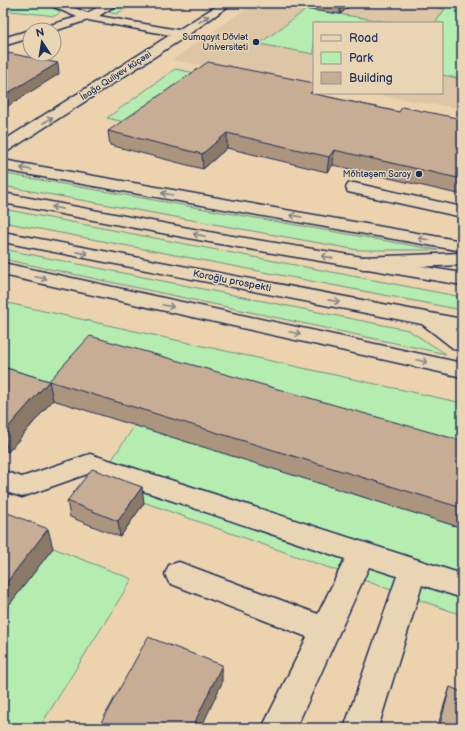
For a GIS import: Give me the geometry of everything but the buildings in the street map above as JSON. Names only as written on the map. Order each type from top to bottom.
[{"type":"street","points":[[52,3],[88,17],[181,34]]},
{"type":"street","points":[[62,25],[88,17],[114,3]]},
{"type":"street","name":"İsağa Quliyev küçəsi","points":[[3,148],[228,3]]},
{"type":"street","points":[[3,42],[22,36]]},
{"type":"street","points":[[3,165],[462,246]]},
{"type":"street","points":[[354,188],[462,212]]},
{"type":"street","points":[[3,198],[220,239],[462,279]]},
{"type":"street","name":"Koroğlu prospekti","points":[[3,237],[462,325]]},
{"type":"street","points":[[363,263],[462,259]]},
{"type":"street","points":[[3,269],[462,370]]},
{"type":"street","points":[[426,318],[462,344]]},
{"type":"street","points":[[3,481],[22,487],[90,463],[462,586]]},
{"type":"street","points":[[279,728],[362,553]]},
{"type":"street","points":[[361,728],[413,570]]},
{"type":"street","points":[[179,574],[325,630]]},
{"type":"shaded area","name":"Sumqayıt Dövlət Universiteti","points":[[254,3],[462,3],[462,109],[372,94],[443,94],[443,22],[313,22],[313,84],[172,60]]},
{"type":"green space","points":[[3,3],[72,3],[55,16],[3,10]]},
{"type":"green space","points":[[95,3],[136,3],[116,14],[88,7]]},
{"type":"green space","points":[[403,3],[462,3],[462,79],[443,75],[443,22],[436,22],[445,9]]},
{"type":"green space","points":[[307,9],[388,22],[313,22],[313,54],[259,44]]},
{"type":"green space","points":[[175,69],[221,78],[138,125],[107,118]]},
{"type":"green space","points":[[3,173],[438,250],[358,250],[3,186]]},
{"type":"green space","points":[[3,209],[462,297],[462,310],[3,222]]},
{"type":"green space","points":[[3,249],[408,330],[446,354],[3,259]]},
{"type":"green space","points":[[3,302],[462,403],[462,461],[93,354],[53,400],[3,384]]},
{"type":"green space","points":[[135,425],[462,528],[462,615],[95,485]]},
{"type":"green space","points":[[53,548],[132,579],[39,728],[3,728],[3,613]]},
{"type":"place","name":"Sumqayıt Dövlət Universiteti","points":[[256,42]]},
{"type":"place","name":"Möhtəşəm Saray","points":[[419,174]]}]
